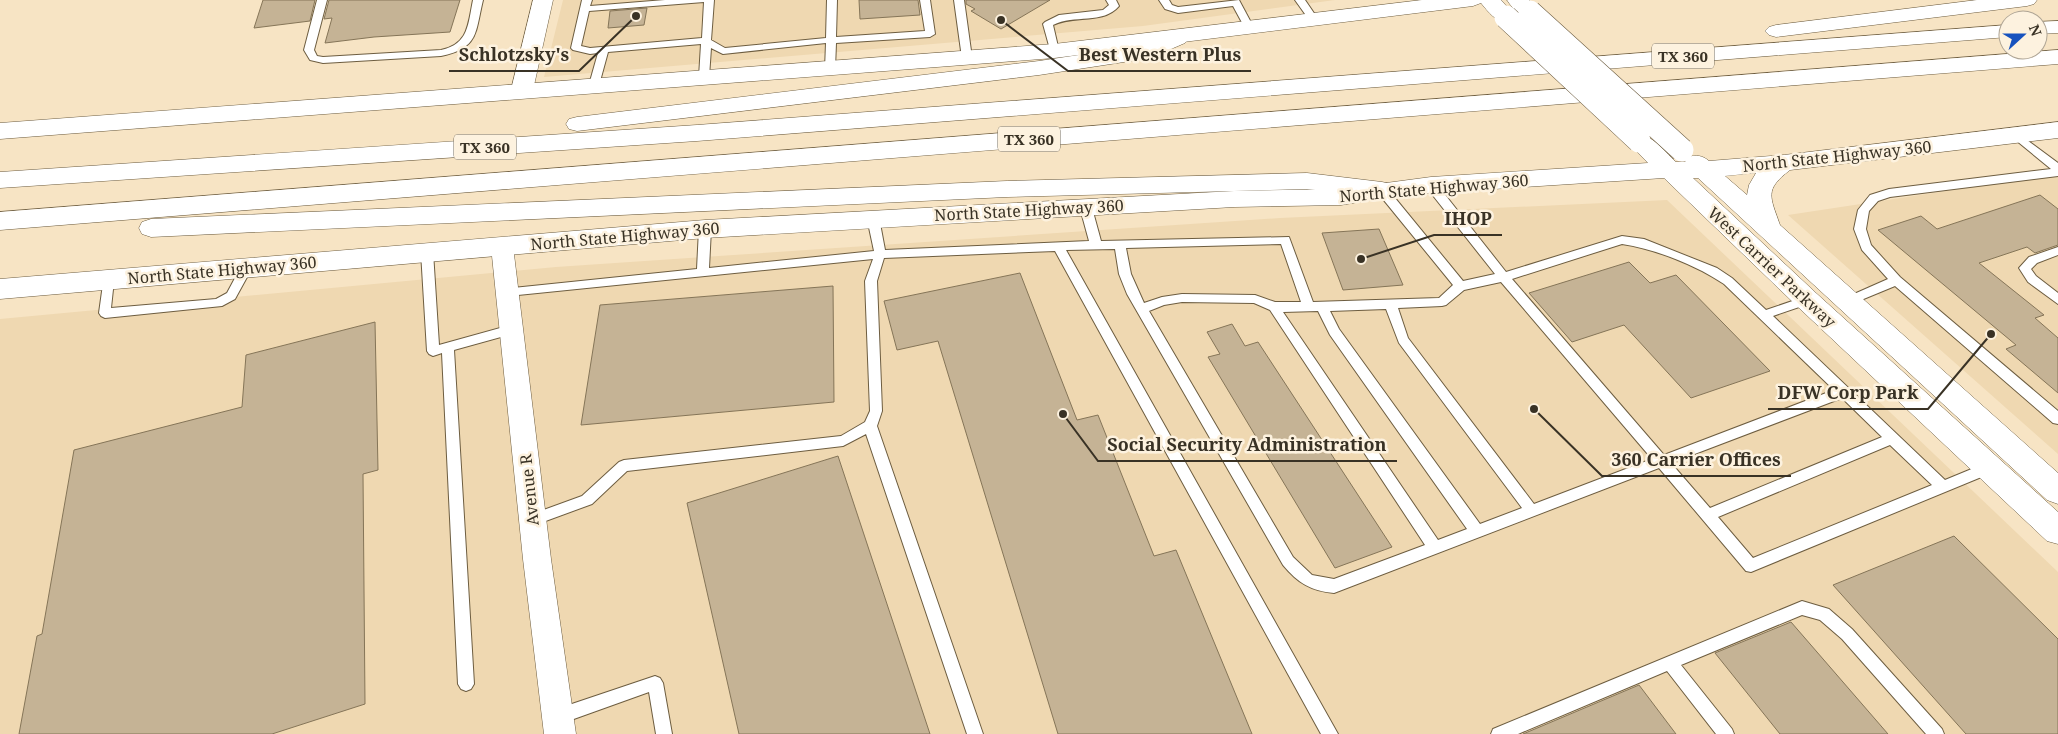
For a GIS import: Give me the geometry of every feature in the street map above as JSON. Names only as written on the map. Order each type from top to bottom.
[{"type":"main road","points":[[522,90],[543,0]]},
{"type":"main road","points":[[1391,9],[1415,0]]},
{"type":"main road","points":[[0,131],[1054,51],[1178,38],[1313,19],[1473,0]]},
{"type":"main road","name":"West Carrier Parkway","points":[[1489,0],[1518,10],[1676,160],[1807,300],[2058,531]]},
{"type":"main road","points":[[1358,80],[1408,67],[1754,34],[2027,0]]},
{"type":"main road","name":"West Carrier Parkway","points":[[1518,10],[1639,141],[1676,160]]},
{"type":"main road","name":"TX 360","points":[[0,180],[697,133],[1358,80],[1998,32]]},
{"type":"main road","points":[[36,177],[97,160],[509,132],[912,84],[1150,51],[1178,38]]},
{"type":"main road","name":"TX 360","points":[[0,222],[2058,57]]},
{"type":"main road","name":"North State Highway 360","points":[[0,289],[705,229],[1234,199],[1341,197],[1382,190],[1676,160],[1703,170],[1784,163],[2058,130]]},
{"type":"main road","points":[[1770,230],[1759,200],[1758,188],[1763,178],[1784,163]]},
{"type":"main road","name":"West Carrier Parkway","points":[[1703,170],[2058,490]]},
{"type":"main road","points":[[0,237],[212,224],[1007,189],[1307,181],[1382,190]]},
{"type":"street","name":"Avenue R","points":[[502,246],[554,728]]},
{"type":"lane","points":[[322,0],[309,50],[313,58],[323,60],[441,53],[454,50],[470,39],[478,0]]},
{"type":"lane","points":[[701,0],[586,5],[576,48],[590,51],[706,41],[723,50],[830,40],[930,34],[925,0]]},
{"type":"lane","points":[[704,77],[708,0]]},
{"type":"lane","points":[[830,69],[832,0]]},
{"type":"lane","points":[[959,0],[967,58]]},
{"type":"lane","points":[[1054,51],[1048,24],[1059,18],[1106,13],[1114,6],[1111,0]]},
{"type":"lane","points":[[1164,0],[1168,7],[1178,10],[1235,1],[1249,28]]},
{"type":"lane","points":[[1300,0],[1313,19]]},
{"type":"lane","points":[[1059,18],[1058,10],[1062,7]]},
{"type":"lane","points":[[594,85],[604,50]]},
{"type":"lane","points":[[2016,135],[2058,170]]},
{"type":"lane","points":[[2058,170],[1889,193],[1874,198],[1864,210],[1860,229],[1866,248],[1896,280],[2058,419]]},
{"type":"lane","points":[[1431,185],[1504,277],[1752,566],[2020,456]]},
{"type":"lane","points":[[1382,190],[1460,286]]},
{"type":"lane","points":[[1086,208],[1096,245]]},
{"type":"lane","points":[[532,520],[587,500],[624,466],[843,441],[870,426],[876,411],[871,282],[880,254],[873,218]]},
{"type":"lane","points":[[703,273],[705,229]]},
{"type":"lane","points":[[507,292],[880,254],[1058,246],[1285,240],[1316,307],[1477,532]]},
{"type":"lane","points":[[1142,309],[1162,301],[1182,298],[1255,299],[1274,307],[1442,302],[1460,286],[1504,277],[1622,240],[1633,240],[1713,271],[1735,288],[1944,487]]},
{"type":"lane","points":[[1120,244],[1125,274],[1133,294],[1288,561],[1303,579],[1318,586],[1334,586],[1844,392]]},
{"type":"lane","points":[[1058,246],[1330,734]]},
{"type":"lane","points":[[2058,251],[2034,260],[2025,268],[2032,280],[2058,300]]},
{"type":"lane","points":[[427,252],[434,351],[511,330]]},
{"type":"lane","points":[[1849,301],[1896,280]]},
{"type":"lane","points":[[1764,315],[1807,300]]},
{"type":"lane","points":[[1390,304],[1404,340],[1532,511]]},
{"type":"lane","points":[[1274,307],[1435,548]]},
{"type":"lane","points":[[448,347],[466,684]]},
{"type":"lane","points":[[870,426],[975,734]]},
{"type":"lane","points":[[1707,515],[1893,438]]},
{"type":"lane","points":[[1499,734],[1786,613],[1802,608],[1824,614],[1847,634],[1936,734]]},
{"type":"lane","points":[[1670,663],[1726,734]]},
{"type":"lane","points":[[554,728],[654,684],[664,734]]},
{"type":"shaded area","points":[[563,0],[1335,0],[1143,26],[544,77]]},
{"type":"shaded area","points":[[2058,174],[2058,454],[1788,215]]},
{"type":"shaded area","points":[[1667,200],[2058,572],[2058,734],[0,734],[0,319],[556,267],[1280,218]]},
{"type":"building","points":[[263,0],[315,0],[310,21],[254,28]]},
{"type":"building","points":[[329,0],[460,0],[450,32],[374,37],[325,43],[332,18],[324,19]]},
{"type":"building","points":[[859,0],[918,0],[920,15],[860,19]]},
{"type":"building","points":[[966,0],[1050,0],[1001,29],[971,11],[975,9],[966,4]]},
{"type":"building","points":[[647,8],[644,25],[608,28],[610,11]]},
{"type":"building","points":[[2040,195],[2058,209],[2058,245],[2035,253],[2027,247],[1979,263],[2044,315],[2035,318],[2058,338],[2058,393],[2006,349],[2016,345],[1878,230],[1921,216],[1937,229]]},
{"type":"building","points":[[1379,229],[1403,285],[1343,290],[1322,233]]},
{"type":"building","points":[[1629,262],[1650,283],[1676,275],[1770,371],[1691,398],[1624,325],[1572,342],[1529,293]]},
{"type":"building","points":[[1020,273],[1077,420],[1098,415],[1154,556],[1176,550],[1252,734],[1058,734],[938,341],[897,350],[884,301]]},
{"type":"building","points":[[833,286],[834,402],[581,425],[600,305]]},
{"type":"building","points":[[375,322],[378,470],[363,474],[365,704],[272,734],[19,734],[37,636],[42,634],[74,450],[242,407],[246,355]]},
{"type":"building","points":[[1232,324],[1245,346],[1258,342],[1392,547],[1335,568],[1208,357],[1220,354],[1207,332]]},
{"type":"building","points":[[838,456],[930,734],[739,734],[687,503]]},
{"type":"building","points":[[1954,536],[2058,639],[2058,734],[1966,734],[1833,585]]},
{"type":"building","points":[[1791,622],[1888,734],[1780,734],[1715,653]]},
{"type":"building","points":[[1639,685],[1676,734],[1523,734]]},
{"type":"place","name":"Schlotzsky's","points":[[636,16]]},
{"type":"place","name":"Best Western Plus","points":[[1001,20]]},
{"type":"place","name":"IHOP","points":[[1361,259]]},
{"type":"place","name":"DFW Corp Park","points":[[1991,334]]},
{"type":"place","name":"360 Carrier Offices","points":[[1534,409]]},
{"type":"place","name":"Social Security Administration","points":[[1063,414]]}]
